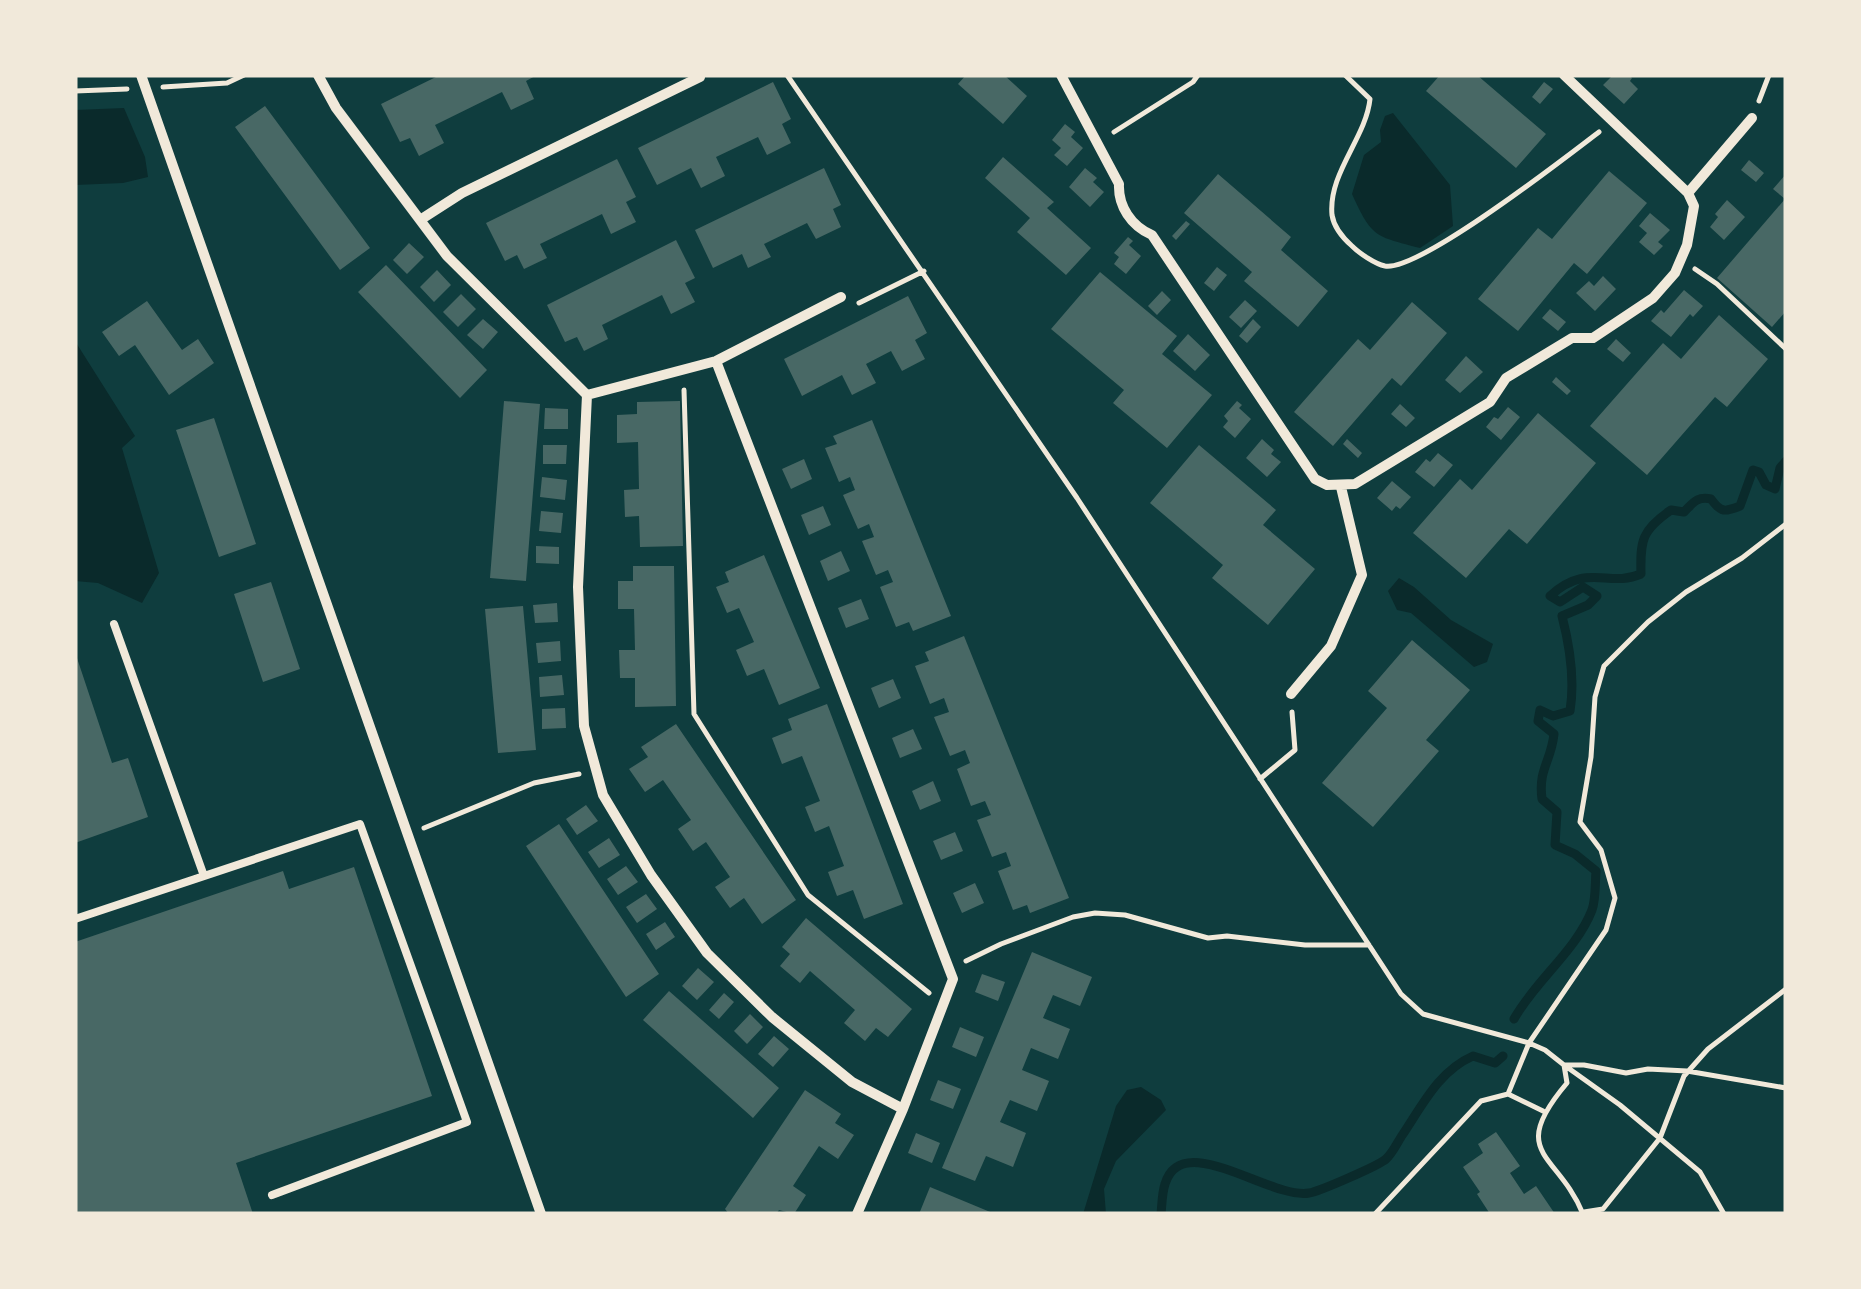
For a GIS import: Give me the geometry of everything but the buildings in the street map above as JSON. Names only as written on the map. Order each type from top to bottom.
[{"type":"street","points":[[141,75],[540,1214]]},
{"type":"street","points":[[318,75],[336,108],[447,256],[586,395],[578,587],[584,726],[603,795],[651,875],[707,954],[772,1016],[852,1082],[903,1109]]},
{"type":"street","points":[[1061,75],[1119,184],[1118,198],[1137,229],[1152,235],[1314,479],[1341,486],[1368,477],[1490,402],[1506,378],[1572,338],[1593,338],[1653,298],[1675,273],[1694,206],[1688,192],[1564,75]]},
{"type":"street","points":[[420,220],[462,193],[700,77]]},
{"type":"street","points":[[1688,192],[1752,118]]},
{"type":"street","points":[[586,395],[716,361],[841,296]]},
{"type":"street","points":[[716,361],[953,980],[857,1214]]},
{"type":"street","points":[[1291,694],[1331,646],[1362,575],[1341,486]]},
{"type":"lane","points":[[114,624],[204,876]]},
{"type":"lane","points":[[75,919],[360,824],[467,1122],[272,1195]]},
{"type":"path","points":[[75,91],[227,83],[244,75]]},
{"type":"path","points":[[786,75],[1077,498],[1401,994],[1423,1014],[1529,1042],[1564,1065],[1700,1172],[1724,1214]]},
{"type":"path","points":[[1098,143],[1198,75]]},
{"type":"path","points":[[1346,75],[1370,99],[1368,115],[1341,171],[1332,214],[1339,234],[1357,251],[1386,266],[1410,261],[1500,205],[1614,122]]},
{"type":"path","points":[[1752,118],[1769,75]]},
{"type":"path","points":[[1681,260],[1717,284],[1786,349]]},
{"type":"path","points":[[841,296],[858,304],[924,271]]},
{"type":"path","points":[[684,370],[694,714],[808,895],[943,1004]]},
{"type":"path","points":[[1508,1094],[1529,1042],[1606,930],[1615,898],[1601,850],[1580,822],[1595,697],[1604,666],[1648,622],[1686,592],[1742,558],[1786,524]]},
{"type":"path","points":[[1260,778],[1295,750],[1291,694]]},
{"type":"path","points":[[407,834],[534,783],[596,770]]},
{"type":"path","points":[[949,970],[1001,944],[1073,916],[1095,913],[1124,916],[1208,938],[1370,945]]},
{"type":"path","points":[[1564,1065],[1566,1082],[1543,1110],[1537,1135],[1541,1152],[1584,1213],[1603,1209],[1660,1138],[1688,1072],[1708,1049],[1786,988]]},
{"type":"path","points":[[1564,1065],[1626,1073],[1648,1069],[1688,1072],[1786,1088]]},
{"type":"path","points":[[1376,1214],[1482,1100],[1508,1094],[1543,1110]]},
{"type":"water","points":[[124,108],[145,157],[148,177],[123,183],[75,185],[75,110]]},
{"type":"water","points":[[1393,113],[1450,185],[1453,226],[1420,248],[1377,233],[1352,194],[1364,155],[1381,142],[1385,116]]},
{"type":"water","points":[[75,341],[135,436],[122,448],[159,573],[142,603],[98,583],[75,581]]},
{"type":"water","points":[[1399,578],[1451,620],[1493,644],[1487,662],[1474,667],[1411,613],[1397,610],[1388,591]]},
{"type":"water","points":[[1141,1087],[1161,1100],[1166,1110],[1116,1161],[1104,1189],[1106,1214],[1083,1214],[1116,1106],[1127,1090]]},
{"type":"waterway","points":[[1514,1019],[1576,939],[1595,896],[1596,871],[1575,854],[1555,845],[1557,812],[1542,799],[1541,789],[1554,734],[1538,721],[1540,710],[1553,716],[1570,711],[1571,664],[1562,616],[1588,605],[1597,596],[1583,587],[1560,602],[1550,596],[1575,580],[1641,574],[1645,537],[1661,517],[1671,510],[1684,512],[1702,498],[1711,499],[1724,510],[1740,506],[1753,470],[1775,489],[1780,468],[1786,461]]},
{"type":"waterway","points":[[1161,1214],[1165,1184],[1175,1169],[1189,1163],[1208,1164],[1273,1187],[1309,1193],[1361,1172],[1389,1156],[1425,1100],[1451,1070],[1473,1056],[1495,1063],[1503,1056]]}]
